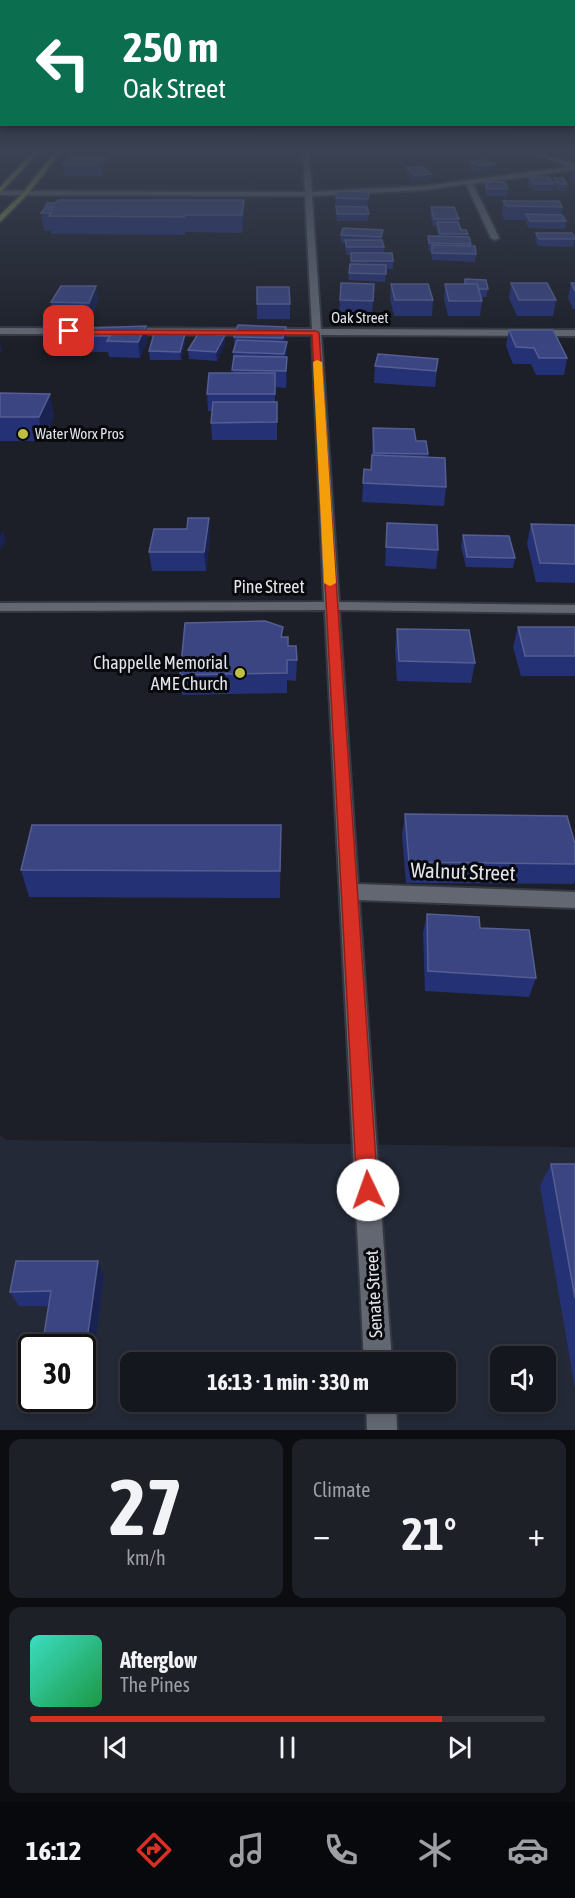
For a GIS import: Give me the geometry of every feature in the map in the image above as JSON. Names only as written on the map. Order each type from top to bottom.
[{"type":"street","name":"Senate Street","points":[[309,216],[377,1352]]},
{"type":"street","points":[[485,216],[495,237]]},
{"type":"street","name":"Oak Street","points":[[0,331],[575,333]]},
{"type":"street","name":"Pine Street","points":[[0,607],[332,606],[575,609]]},
{"type":"street","name":"Walnut Street","points":[[348,892],[575,900]]},
{"type":"street","points":[[381,1412],[382,1430]]},
{"type":"shaded area","points":[[0,1135],[6,1140],[575,1147],[575,1430],[0,1430]]},
{"type":"building","points":[[49,216],[184,216],[184,217]]},
{"type":"building","points":[[433,216],[458,216],[459,219],[434,219]]},
{"type":"building","points":[[527,216],[562,216],[566,221],[530,221]]},
{"type":"building","points":[[437,222],[458,222],[461,230],[466,230],[468,234],[440,234]]},
{"type":"building","points":[[343,228],[383,230],[381,237],[341,235]]},
{"type":"building","points":[[536,233],[572,233],[575,239],[539,239]]},
{"type":"building","points":[[428,236],[469,237],[471,244],[429,243]]},
{"type":"building","points":[[345,240],[382,240],[384,247],[347,247]]},
{"type":"building","points":[[432,245],[475,246],[476,254],[432,253]]},
{"type":"building","points":[[351,253],[392,253],[393,261],[351,261]]},
{"type":"building","points":[[350,264],[386,265],[386,274],[349,273]]},
{"type":"building","points":[[465,279],[486,280],[488,289],[478,289],[477,284],[465,284]]},
{"type":"building","points":[[341,283],[374,284],[373,301],[340,300]]},
{"type":"building","points":[[511,283],[547,283],[556,300],[519,300]]},
{"type":"building","points":[[391,284],[428,284],[433,300],[395,300]]},
{"type":"building","points":[[445,284],[477,284],[482,301],[449,301]]},
{"type":"building","points":[[61,286],[96,286],[89,303],[51,302]]},
{"type":"building","points":[[257,287],[289,287],[290,304],[257,304]]},
{"type":"building","points":[[238,325],[286,327],[283,338],[234,337]]},
{"type":"building","points":[[146,326],[138,342],[107,341],[110,336],[85,336],[90,328]]},
{"type":"building","points":[[509,330],[553,330],[567,358],[539,358],[534,348],[516,347]]},
{"type":"building","points":[[154,334],[185,334],[180,352],[149,351]]},
{"type":"building","points":[[198,334],[225,335],[216,352],[188,350]]},
{"type":"building","points":[[237,340],[287,342],[284,354],[233,352]]},
{"type":"building","points":[[378,354],[438,359],[436,371],[375,366]]},
{"type":"building","points":[[234,356],[287,357],[286,371],[232,370]]},
{"type":"building","points":[[209,373],[275,373],[275,394],[207,394]]},
{"type":"building","points":[[0,393],[50,394],[39,417],[0,417]]},
{"type":"building","points":[[213,402],[277,402],[277,422],[211,423]]},
{"type":"building","points":[[373,428],[414,429],[416,441],[426,441],[428,454],[374,453]]},
{"type":"building","points":[[372,455],[445,458],[446,487],[363,483],[364,469],[371,470]]},
{"type":"building","points":[[188,518],[209,518],[204,552],[149,552],[154,529],[187,529]]},
{"type":"building","points":[[387,523],[437,525],[438,550],[386,547]]},
{"type":"building","points":[[531,524],[575,525],[575,564],[540,563]]},
{"type":"building","points":[[463,535],[509,536],[515,558],[467,557]]},
{"type":"building","points":[[265,621],[283,627],[281,637],[288,637],[288,646],[296,646],[297,660],[287,660],[287,673],[180,675],[185,623]]},
{"type":"building","points":[[518,627],[575,627],[575,656],[525,656]]},
{"type":"building","points":[[397,629],[469,630],[475,663],[399,661]]},
{"type":"building","points":[[405,814],[567,816],[575,844],[575,864],[409,862]]},
{"type":"building","points":[[32,825],[281,825],[280,871],[21,870]]},
{"type":"building","points":[[427,914],[479,917],[480,928],[529,930],[536,978],[428,971]]},
{"type":"building","points":[[551,1164],[575,1164],[575,1298]]},
{"type":"building","points":[[16,1261],[98,1261],[88,1334],[44,1334],[51,1291],[10,1292]]},
{"type":"slow traffic","points":[[317,362],[330,583]]},
{"type":"place","name":"Water Worx Pros","points":[[23,434]]},
{"type":"place","name":"Chappelle Memorial AME Church","points":[[240,673]]},
{"type":"route","points":[[69,331],[316,333],[368,1190]]}]
